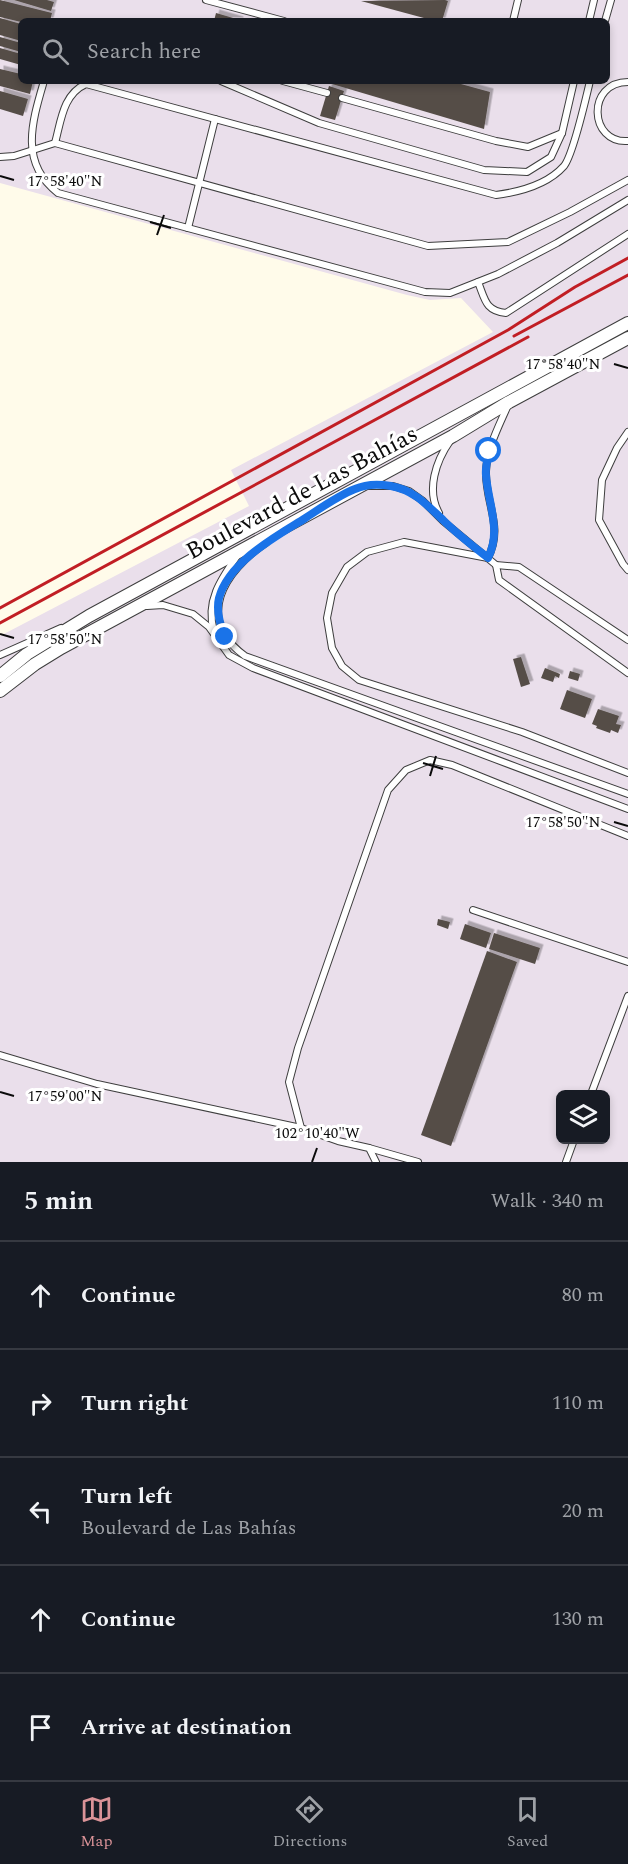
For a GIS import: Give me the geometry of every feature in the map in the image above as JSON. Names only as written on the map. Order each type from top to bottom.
[{"type":"street","name":"Boulevard de Las Bahías","points":[[0,676],[27,654],[89,616],[628,323]]},
{"type":"street","name":"Boulevard de Las Bahías","points":[[0,691],[52,653],[121,614],[453,436],[509,402],[628,338]]},
{"type":"lane","points":[[206,0],[273,18]]},
{"type":"lane","points":[[514,18],[518,0]]},
{"type":"lane","points":[[590,18],[594,0]]},
{"type":"lane","points":[[606,18],[611,0]]},
{"type":"lane","points":[[628,82],[614,84],[604,90],[597,107],[597,117],[601,127],[610,138],[621,142],[628,141]]},
{"type":"lane","points":[[43,84],[33,117],[31,150],[39,174],[58,193],[425,292],[450,292],[498,274],[557,243],[628,200]]},
{"type":"lane","points":[[55,143],[67,100],[77,88],[86,84],[496,195],[518,192],[551,176],[565,164],[589,84]]},
{"type":"lane","points":[[228,84],[319,123],[484,170],[527,172],[551,157],[562,133],[573,84]]},
{"type":"lane","points":[[294,84],[327,93]]},
{"type":"lane","points":[[342,98],[495,141],[528,147],[562,133]]},
{"type":"lane","points":[[188,228],[215,119]]},
{"type":"lane","points":[[0,157],[14,156],[55,143],[428,246],[508,242],[570,212],[628,180]]},
{"type":"lane","points":[[478,282],[490,309],[506,313],[628,234]]},
{"type":"lane","points":[[488,558],[495,537],[495,520],[486,473],[489,451],[509,402]]},
{"type":"lane","points":[[628,432],[617,448],[602,480],[599,520],[622,564],[628,570]]},
{"type":"lane","points":[[444,521],[432,497],[442,453],[453,436]]},
{"type":"lane","points":[[357,488],[376,484],[409,491],[496,565],[519,567],[628,640]]},
{"type":"lane","points":[[253,668],[231,646],[221,627],[218,611],[219,598],[230,578],[246,559],[263,545],[329,503]]},
{"type":"lane","points":[[218,641],[212,620],[213,597],[217,586],[254,527]]},
{"type":"lane","points":[[488,558],[404,542],[367,552],[347,567],[332,593],[327,618],[332,648],[342,666],[359,680],[522,732],[628,773]]},
{"type":"lane","points":[[496,565],[499,580],[628,673]]},
{"type":"lane","points":[[121,614],[153,605],[174,607],[193,614],[203,621],[229,655],[253,668],[628,809]]},
{"type":"lane","points":[[0,655],[89,616]]},
{"type":"lane","points":[[231,646],[245,656],[373,700],[628,794]]},
{"type":"lane","points":[[301,1128],[289,1082],[298,1048],[388,790],[406,770],[430,760],[452,765],[628,836]]},
{"type":"lane","points":[[473,910],[628,962]]},
{"type":"lane","points":[[593,1090],[628,996]]},
{"type":"lane","points":[[0,1055],[97,1084],[301,1128],[338,1141],[418,1162]]},
{"type":"lane","points":[[566,1162],[573,1144]]},
{"type":"lane","points":[[369,1148],[375,1162]]},
{"type":"shaded area","points":[[0,0],[628,0],[628,1162],[0,1162],[0,636],[249,506],[231,470],[493,332],[461,298],[430,300],[0,183]]},
{"type":"building","points":[[0,0],[52,13],[51,18],[18,18],[18,21],[0,17]]},
{"type":"building","points":[[14,0],[47,0],[54,2],[51,11]]},
{"type":"building","points":[[361,1],[448,1],[443,18],[424,18]]},
{"type":"building","points":[[216,13],[233,18],[215,18]]},
{"type":"building","points":[[0,18],[18,23],[18,40],[0,35]]},
{"type":"building","points":[[0,37],[18,42],[18,51],[0,46]]},
{"type":"building","points":[[0,48],[18,53],[18,64],[0,59]]},
{"type":"building","points":[[0,69],[18,73],[18,84],[32,84],[30,94],[0,86]]},
{"type":"building","points":[[332,84],[461,84],[490,92],[484,129]]},
{"type":"building","points":[[329,86],[344,91],[335,120],[320,116]]},
{"type":"building","points":[[0,91],[28,99],[23,116],[0,109]]},
{"type":"building","points":[[521,657],[530,684],[521,687],[513,659]]},
{"type":"building","points":[[545,668],[560,674],[559,678],[555,676],[553,682],[541,678]]},
{"type":"building","points":[[570,671],[580,674],[578,681],[568,678]]},
{"type":"building","points":[[567,690],[592,699],[585,718],[560,709]]},
{"type":"building","points":[[598,709],[619,716],[616,724],[621,725],[618,733],[611,730],[610,733],[592,724]]},
{"type":"building","points":[[438,919],[450,922],[448,929],[437,925]]},
{"type":"building","points":[[465,924],[491,933],[486,948],[460,939]]},
{"type":"building","points":[[494,933],[540,948],[535,964],[489,949]]},
{"type":"building","points":[[487,951],[517,962],[451,1146],[421,1135]]},
{"type":"railway","points":[[0,608],[508,330],[575,287],[628,258]]},
{"type":"railway","points":[[514,336],[628,275]]},
{"type":"railway","points":[[0,623],[528,337]]},
{"type":"route","points":[[225,637],[218,611],[219,598],[230,578],[246,559],[263,545],[357,488],[376,484],[409,491],[488,558],[493,549],[495,537],[495,520],[486,473],[489,451]]}]
